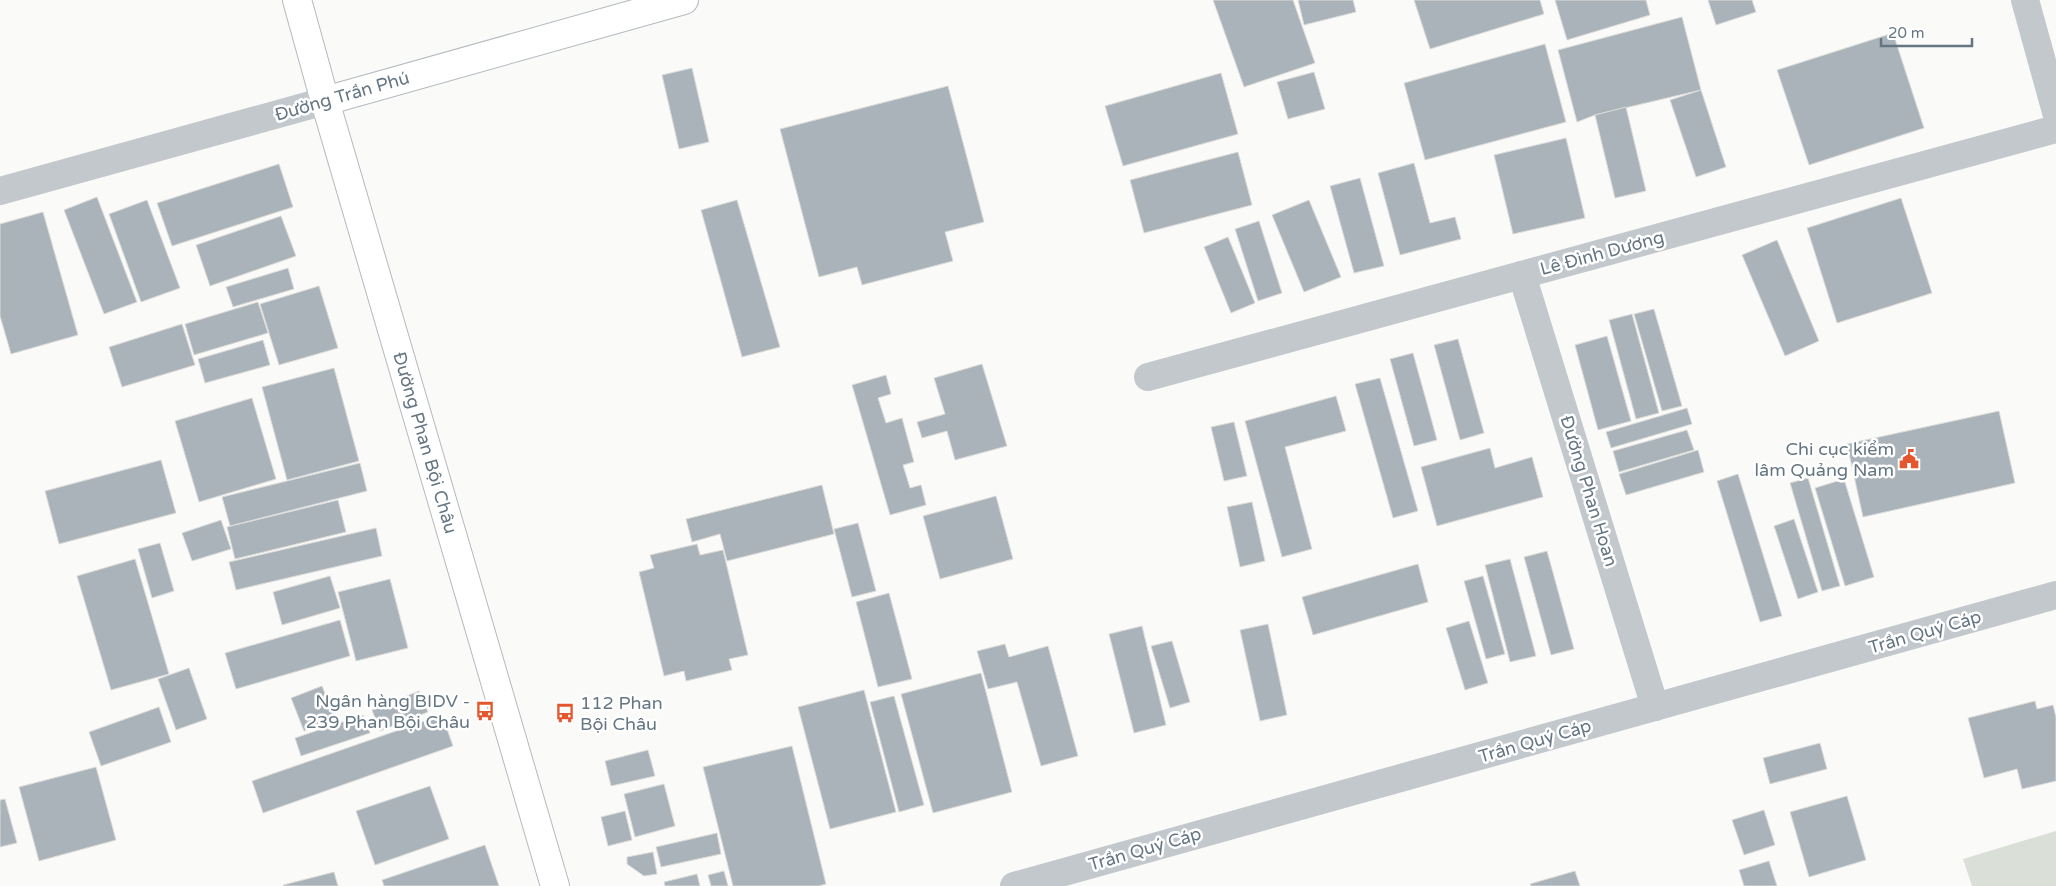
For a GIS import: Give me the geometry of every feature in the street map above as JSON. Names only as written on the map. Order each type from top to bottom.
[{"type":"main road","name":"Đường Phan Bội Châu","points":[[297,0],[324,101],[555,886]]},
{"type":"main road","name":"Đường Trần Phú","points":[[324,101],[684,0]]},
{"type":"street","points":[[2025,0],[2056,112]]},
{"type":"street","name":"Đường Trần Phú","points":[[0,190],[324,101]]},
{"type":"street","name":"Lê Đình Dương","points":[[1148,377],[2056,129]]},
{"type":"street","name":"Đường Phan Hoan","points":[[1522,275],[1655,707]]},
{"type":"street","name":"Trần Quý Cáp","points":[[1014,886],[2056,596]]},
{"type":"shaded area","points":[[2056,831],[2056,886],[1972,886],[1963,859]]},
{"type":"building","points":[[1213,0],[1293,0],[1315,63],[1244,87]]},
{"type":"building","points":[[1298,0],[1353,0],[1356,12],[1304,25]]},
{"type":"building","points":[[1414,0],[1540,0],[1544,14],[1430,49]]},
{"type":"building","points":[[1555,0],[1646,0],[1650,15],[1567,40]]},
{"type":"building","points":[[1708,0],[1752,0],[1756,12],[1716,25]]},
{"type":"building","points":[[1682,17],[1701,90],[1595,115],[1577,122],[1558,50]]},
{"type":"building","points":[[1893,33],[1924,128],[1809,165],[1777,70]]},
{"type":"building","points":[[1545,44],[1566,122],[1425,160],[1404,83]]},
{"type":"building","points":[[692,68],[709,142],[679,149],[662,75]]},
{"type":"building","points":[[1314,72],[1325,109],[1288,119],[1277,82]]},
{"type":"building","points":[[1221,73],[1238,134],[1123,166],[1105,106]]},
{"type":"building","points":[[948,86],[984,222],[945,232],[953,261],[862,285],[857,267],[819,277],[780,129]]},
{"type":"building","points":[[1701,90],[1726,167],[1696,177],[1670,100]]},
{"type":"building","points":[[1626,107],[1646,191],[1615,198],[1595,115]]},
{"type":"building","points":[[1566,138],[1585,218],[1513,234],[1494,155]]},
{"type":"building","points":[[1238,152],[1252,205],[1144,233],[1130,180]]},
{"type":"building","points":[[1414,163],[1430,223],[1455,217],[1461,239],[1400,255],[1378,173]]},
{"type":"building","points":[[279,164],[293,207],[172,246],[157,203]]},
{"type":"building","points":[[1360,178],[1384,266],[1354,273],[1330,186]]},
{"type":"building","points":[[97,197],[137,302],[104,314],[64,210]]},
{"type":"building","points":[[1901,198],[1932,293],[1837,323],[1807,228]]},
{"type":"building","points":[[147,200],[180,288],[141,302],[109,214]]},
{"type":"building","points":[[737,200],[780,347],[742,357],[701,210]]},
{"type":"building","points":[[1309,200],[1341,277],[1304,292],[1272,215]]},
{"type":"building","points":[[43,212],[78,335],[11,354],[0,316],[0,224]]},
{"type":"building","points":[[281,216],[296,256],[210,286],[196,245]]},
{"type":"building","points":[[1259,221],[1282,293],[1258,301],[1235,229]]},
{"type":"building","points":[[1228,237],[1255,303],[1231,313],[1204,247]]},
{"type":"building","points":[[1777,240],[1819,341],[1785,356],[1742,255]]},
{"type":"building","points":[[288,268],[294,289],[233,307],[226,287]]},
{"type":"building","points":[[319,286],[338,348],[279,365],[260,304]]},
{"type":"building","points":[[258,302],[268,333],[194,355],[185,324]]},
{"type":"building","points":[[1654,309],[1682,406],[1662,411],[1634,314]]},
{"type":"building","points":[[1632,314],[1659,413],[1636,419],[1609,320]]},
{"type":"building","points":[[182,324],[195,365],[122,387],[109,347]]},
{"type":"building","points":[[1607,336],[1631,421],[1598,430],[1575,345]]},
{"type":"building","points":[[1458,339],[1484,433],[1460,440],[1434,345]]},
{"type":"building","points":[[263,340],[270,365],[205,383],[198,359]]},
{"type":"building","points":[[1413,353],[1437,440],[1414,446],[1390,359]]},
{"type":"building","points":[[982,364],[1007,446],[955,460],[947,431],[922,438],[917,422],[945,414],[934,378]]},
{"type":"building","points":[[334,368],[359,461],[287,480],[262,387]]},
{"type":"building","points":[[886,375],[891,394],[878,398],[886,423],[902,418],[914,462],[903,465],[910,488],[921,485],[926,505],[890,515],[852,385]]},
{"type":"building","points":[[1380,378],[1418,511],[1393,518],[1355,384]]},
{"type":"building","points":[[1336,396],[1346,431],[1285,447],[1312,549],[1282,557],[1245,421]]},
{"type":"building","points":[[252,398],[276,479],[199,502],[175,421]]},
{"type":"building","points":[[1687,408],[1692,424],[1611,448],[1606,432]]},
{"type":"building","points":[[1999,411],[2015,483],[1863,517],[1847,444]]},
{"type":"building","points":[[1234,422],[1247,476],[1224,481],[1211,427]]},
{"type":"building","points":[[1687,430],[1694,450],[1619,472],[1613,451]]},
{"type":"building","points":[[1490,448],[1495,468],[1532,457],[1543,497],[1437,526],[1421,467]]},
{"type":"building","points":[[1698,450],[1704,472],[1626,495],[1619,474]]},
{"type":"building","points":[[161,460],[176,513],[59,544],[45,491]]},
{"type":"building","points":[[360,463],[367,491],[230,526],[222,497]]},
{"type":"building","points":[[1738,474],[1782,616],[1760,622],[1717,481]]},
{"type":"building","points":[[1808,478],[1840,586],[1822,591],[1790,483]]},
{"type":"building","points":[[1844,479],[1874,577],[1845,586],[1815,488]]},
{"type":"building","points":[[822,485],[834,534],[727,561],[720,534],[692,542],[686,519]]},
{"type":"building","points":[[996,496],[1013,559],[940,579],[923,516]]},
{"type":"building","points":[[338,500],[346,532],[235,559],[227,527]]},
{"type":"building","points":[[1252,502],[1265,561],[1240,567],[1227,507]]},
{"type":"building","points":[[1794,519],[1818,592],[1798,599],[1774,526]]},
{"type":"building","points":[[221,520],[231,549],[192,561],[182,533]]},
{"type":"building","points":[[858,523],[876,591],[852,597],[834,529]]},
{"type":"building","points":[[376,528],[382,556],[236,590],[229,562]]},
{"type":"building","points":[[160,543],[174,591],[152,598],[138,549]]},
{"type":"building","points":[[697,544],[700,555],[723,550],[748,655],[729,659],[732,670],[686,681],[684,671],[664,676],[639,572],[654,568],[650,555]]},
{"type":"building","points":[[1547,551],[1574,649],[1551,655],[1524,557]]},
{"type":"building","points":[[135,559],[169,674],[111,690],[77,576]]},
{"type":"building","points":[[1510,559],[1536,656],[1510,662],[1485,565]]},
{"type":"building","points":[[1418,564],[1428,602],[1313,635],[1302,597]]},
{"type":"building","points":[[330,576],[340,608],[282,625],[273,592]]},
{"type":"building","points":[[1483,576],[1505,654],[1486,659],[1464,581]]},
{"type":"building","points":[[390,579],[408,648],[356,661],[338,592]]},
{"type":"building","points":[[889,593],[912,679],[878,687],[856,602]]},
{"type":"building","points":[[340,620],[350,656],[236,689],[225,653]]},
{"type":"building","points":[[1469,621],[1488,683],[1465,690],[1446,628]]},
{"type":"building","points":[[1268,624],[1287,715],[1260,721],[1240,630]]},
{"type":"building","points":[[1142,626],[1166,725],[1134,733],[1109,634]]},
{"type":"building","points":[[1172,641],[1190,702],[1170,708],[1151,646]]},
{"type":"building","points":[[1005,644],[1009,657],[1048,646],[1078,756],[1041,766],[1017,682],[988,689],[977,651]]},
{"type":"building","points":[[189,668],[207,719],[176,730],[158,679]]},
{"type":"building","points":[[981,673],[1012,792],[933,813],[901,694]]},
{"type":"building","points":[[322,686],[335,719],[304,731],[291,698]]},
{"type":"building","points":[[864,690],[896,812],[830,829],[798,707]]},
{"type":"building","points":[[419,691],[428,712],[380,731],[372,710]]},
{"type":"building","points":[[894,696],[924,805],[899,812],[870,702]]},
{"type":"building","points":[[2035,701],[2037,709],[2053,705],[2056,717],[2056,781],[2022,789],[2017,769],[1984,778],[1968,718]]},
{"type":"building","points":[[159,707],[171,742],[101,766],[89,732]]},
{"type":"building","points":[[363,715],[370,733],[301,756],[295,738]]},
{"type":"building","points":[[442,715],[453,746],[263,813],[252,781]]},
{"type":"building","points":[[1820,743],[1827,769],[1770,784],[1763,758]]},
{"type":"building","points":[[792,746],[826,884],[819,886],[733,886],[703,767]]},
{"type":"building","points":[[648,750],[655,776],[611,786],[605,761]]},
{"type":"building","points":[[96,767],[116,840],[39,861],[19,787]]},
{"type":"building","points":[[664,784],[675,826],[635,837],[624,794]]},
{"type":"building","points":[[430,786],[449,839],[375,865],[356,811]]},
{"type":"building","points":[[1847,796],[1866,860],[1809,877],[1790,812]]},
{"type":"building","points":[[5,799],[17,843],[0,847],[0,800]]},
{"type":"building","points":[[1764,810],[1775,845],[1744,855],[1732,820]]},
{"type":"building","points":[[625,811],[632,840],[608,846],[601,817]]},
{"type":"building","points":[[717,833],[721,854],[661,867],[656,847]]},
{"type":"building","points":[[485,845],[499,886],[384,886],[382,880]]},
{"type":"building","points":[[653,852],[657,874],[644,876],[627,864],[627,857]]},
{"type":"building","points":[[1769,861],[1777,886],[1744,886],[1739,870]]},
{"type":"building","points":[[724,871],[728,886],[711,886],[708,875]]},
{"type":"building","points":[[1575,871],[1580,886],[1531,886],[1530,884]]},
{"type":"building","points":[[334,872],[338,886],[283,885]]},
{"type":"building","points":[[697,874],[700,886],[665,886],[664,882]]},
{"type":"place","name":"Chi cục kiểm lâm Quảng Nam","points":[[1909,459]]},
{"type":"place","name":"Ngân hàng BIDV - 239 Phan Bội Châu","points":[[485,711]]},
{"type":"place","name":"112 Phan Bội Châu","points":[[565,713]]}]
